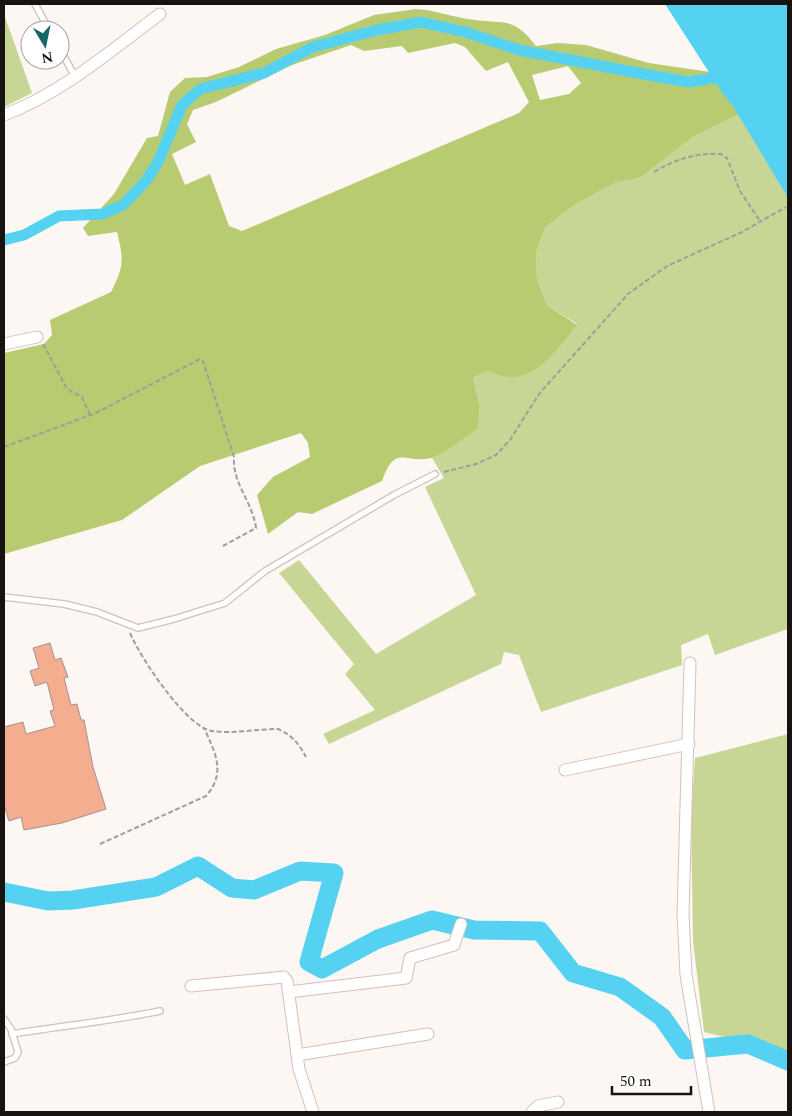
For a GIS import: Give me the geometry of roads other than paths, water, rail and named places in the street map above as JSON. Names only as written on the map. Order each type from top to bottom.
[{"type":"street","points":[[4,115],[27,106],[75,77],[160,14]]},
{"type":"street","points":[[4,344],[37,337]]},
{"type":"street","points":[[690,662],[683,914],[686,975],[709,1112]]},
{"type":"street","points":[[566,770],[689,744]]},
{"type":"street","points":[[289,992],[403,979],[408,975],[411,957],[454,945],[461,924]]},
{"type":"street","points":[[191,986],[284,977],[287,981],[289,992],[299,1070],[314,1112]]},
{"type":"street","points":[[297,1055],[428,1034]]},
{"type":"street","points":[[532,1112],[538,1106],[558,1102]]},
{"type":"lane","points":[[35,4],[44,20]]},
{"type":"lane","points":[[70,68],[75,77]]},
{"type":"lane","points":[[4,597],[64,604],[97,612],[138,628],[224,602],[265,571],[394,495],[435,474]]},
{"type":"lane","points":[[12,1034],[67,1025],[97,1023],[160,1012]]},
{"type":"lane","points":[[4,1019],[12,1034],[18,1052],[15,1058],[4,1062]]},
{"type":"water","points":[[665,4],[788,4],[788,198],[733,106],[723,94]]},
{"type":"waterway","points":[[4,240],[24,235],[59,216],[102,214],[123,205],[146,181],[158,162],[182,105],[200,89],[264,73],[313,47],[377,30],[421,22],[465,32],[519,50],[654,76],[689,82],[726,76]]},
{"type":"waterway","points":[[4,892],[48,901],[73,900],[156,887],[198,866],[232,888],[254,890],[300,871],[334,873],[309,962],[322,969],[378,939],[432,920],[474,930],[540,931],[573,973],[620,987],[662,1017],[685,1050],[748,1044],[788,1061]]}]
